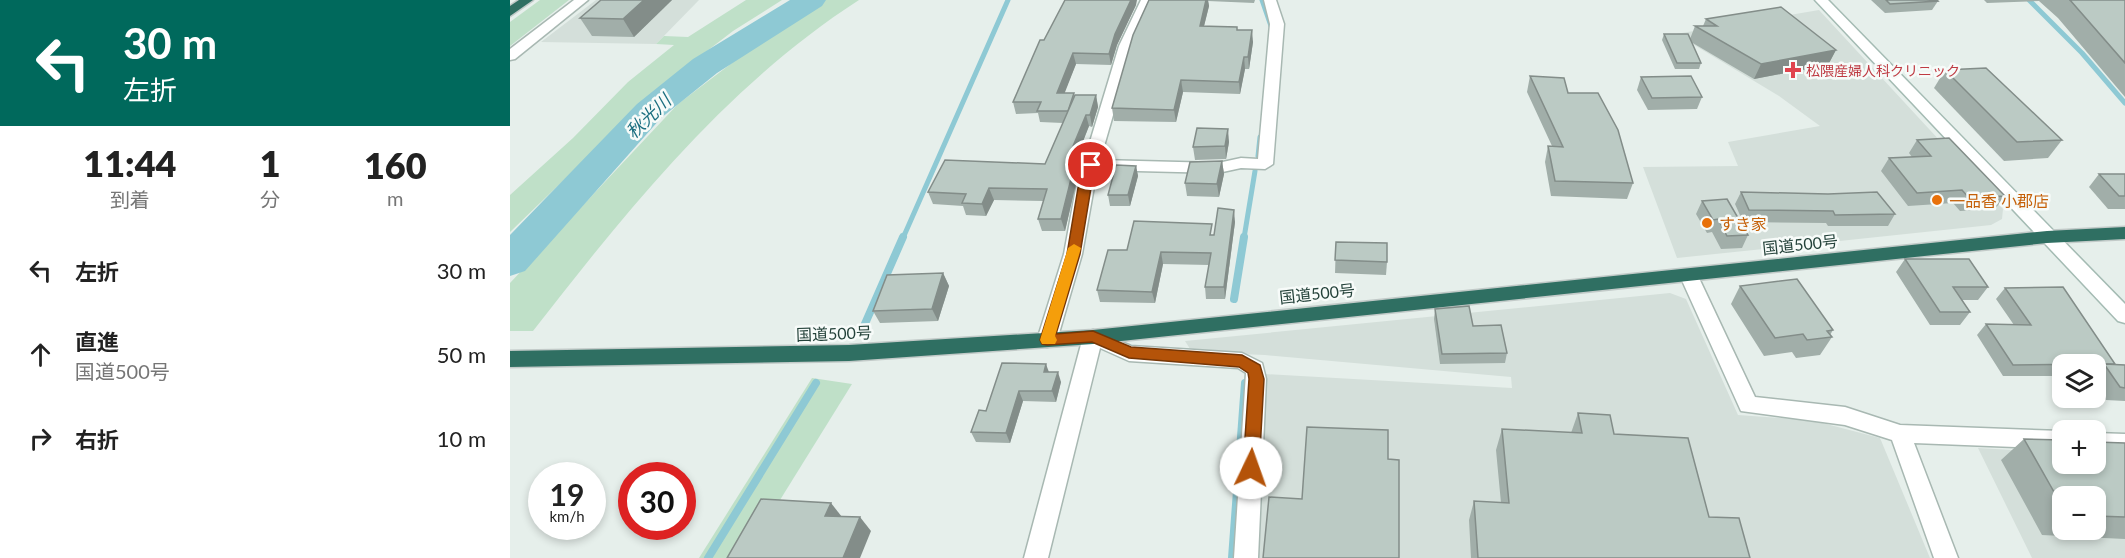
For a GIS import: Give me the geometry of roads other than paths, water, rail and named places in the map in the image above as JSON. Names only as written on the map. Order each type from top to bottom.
[{"type":"highway","points":[[510,12],[527,0]]},
{"type":"highway","name":"国道500号","points":[[510,359],[849,353],[1093,337],[2047,237],[2125,233]]},
{"type":"street","points":[[510,56],[582,0]]},
{"type":"street","points":[[1047,340],[1073,254],[1084,188],[1126,46],[1147,0]]},
{"type":"street","points":[[1091,165],[1218,168],[1241,163],[1265,164],[1277,24],[1270,0]]},
{"type":"street","points":[[1821,0],[2125,316]]},
{"type":"street","points":[[1689,276],[1748,405],[1845,416],[1900,434],[2052,440]]},
{"type":"street","points":[[1036,558],[1093,337],[1129,353],[1242,361],[1255,369],[1246,558]]},
{"type":"street","points":[[1900,434],[1946,558]]},
{"type":"street","points":[[2106,442],[2125,443]]},
{"type":"waterway","name":"秋光川","points":[[510,261],[649,111],[705,66],[811,0]]},
{"type":"waterway","points":[[903,238],[1008,0]]},
{"type":"waterway","points":[[1262,0],[1271,26]]},
{"type":"waterway","points":[[2029,0],[2082,53],[2125,103]]},
{"type":"waterway","points":[[1258,156],[1260,137]]},
{"type":"waterway","points":[[1244,238],[1255,171]]},
{"type":"waterway","points":[[864,326],[903,237]]},
{"type":"waterway","points":[[1234,299],[1244,237]]},
{"type":"waterway","points":[[708,558],[816,383]]},
{"type":"waterway","points":[[1232,558],[1245,383]]},
{"type":"place","name":"松隈産婦人科クリニック","points":[[1793,70]]},
{"type":"place","name":"一品香 小郡店","points":[[1937,200]]},
{"type":"place","name":"すき家","points":[[1707,223]]}]
